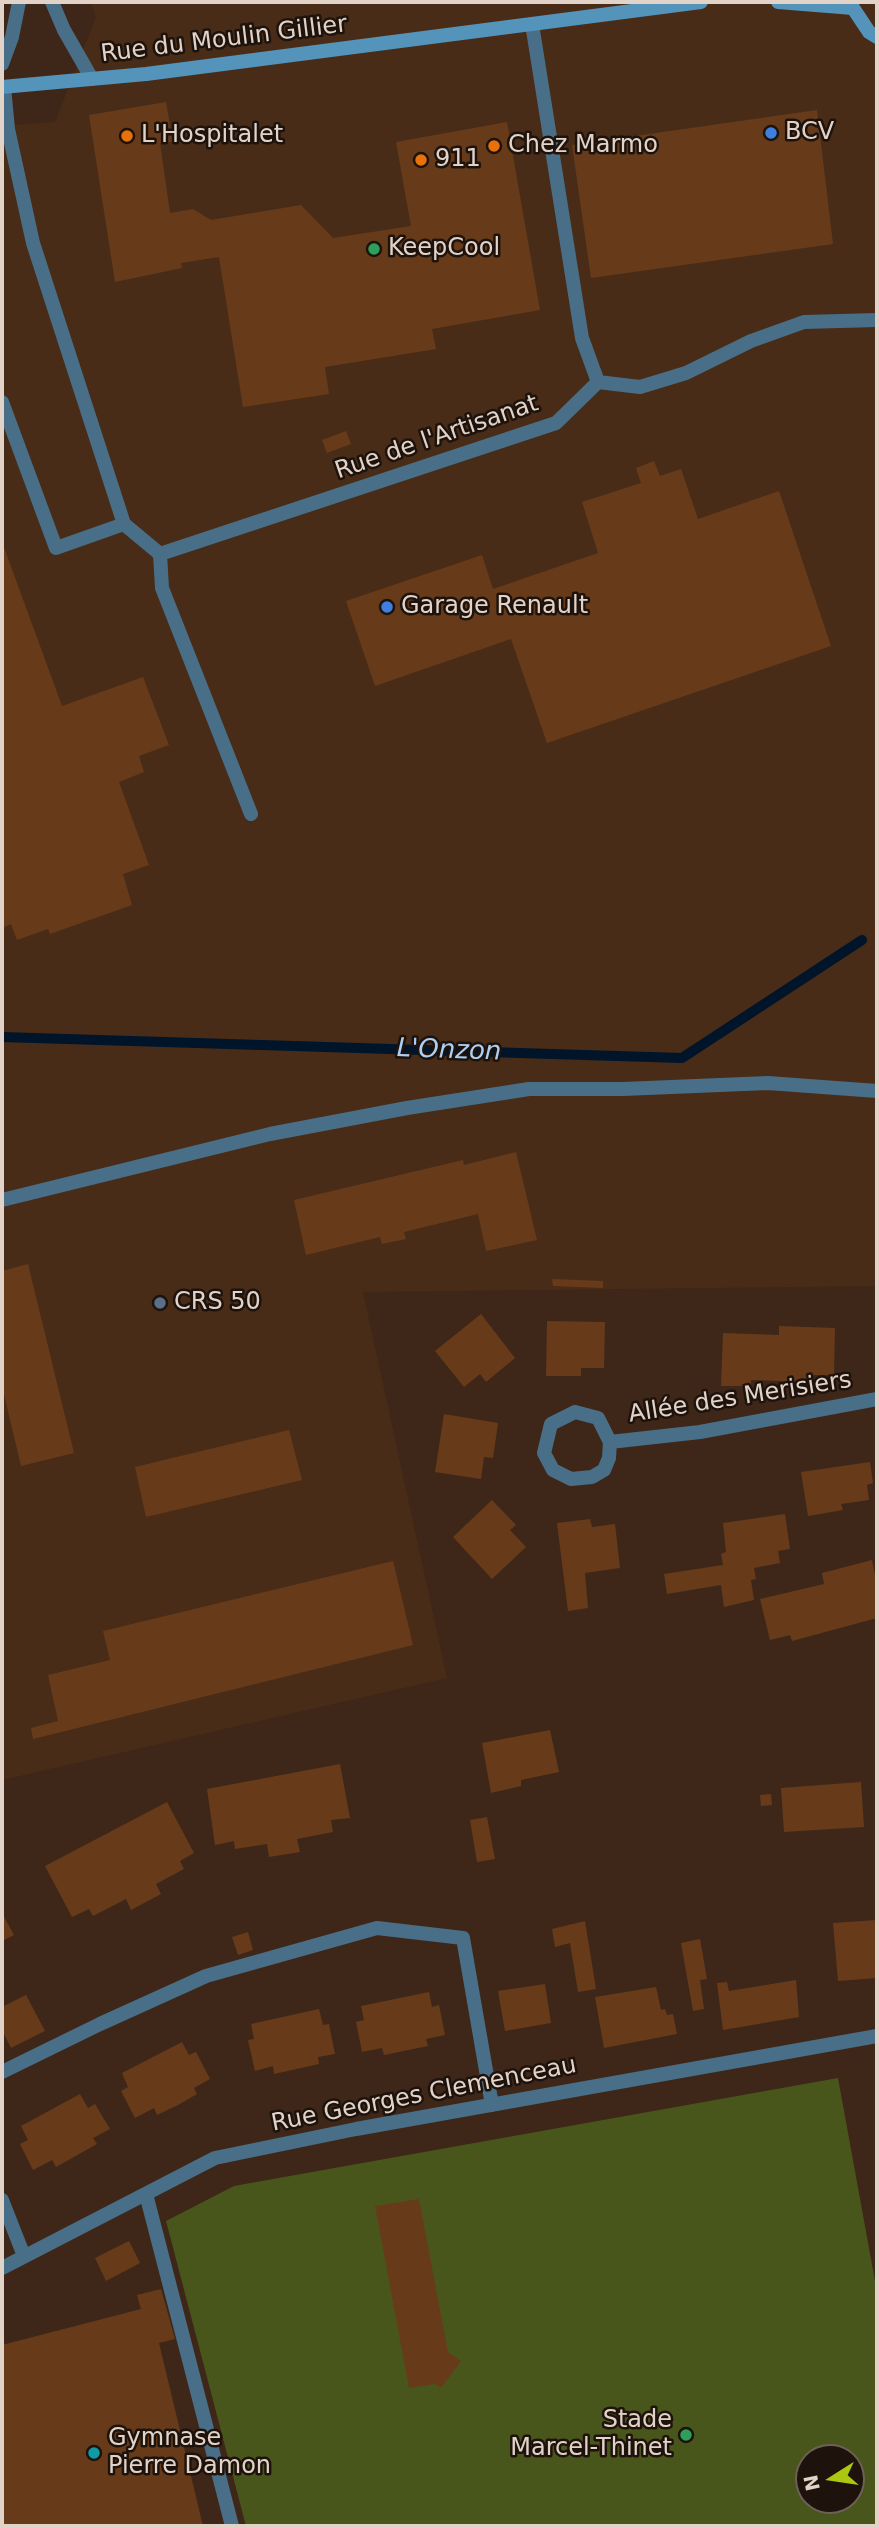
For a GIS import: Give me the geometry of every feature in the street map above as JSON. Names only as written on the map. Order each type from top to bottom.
[{"type":"main road","name":"Rue du Moulin Gillier","points":[[3,87],[146,74],[701,2]]},
{"type":"main road","points":[[778,2],[852,5],[869,32],[877,37]]},
{"type":"street","points":[[2,64],[12,37],[19,2]]},
{"type":"street","points":[[52,2],[64,30],[92,79]]},
{"type":"street","points":[[532,24],[582,338],[598,382],[640,387],[686,373],[751,341],[804,322],[877,320]]},
{"type":"street","points":[[3,87],[8,129],[33,243],[124,524],[160,554],[162,588],[251,814]]},
{"type":"street","name":"Rue de l'Artisanat","points":[[160,554],[556,423],[598,382]]},
{"type":"street","points":[[2,402],[56,548],[124,524]]},
{"type":"street","points":[[2,1200],[270,1133],[529,1089],[623,1089],[768,1083],[877,1091]]},
{"type":"street","name":"Allée des Merisiers","points":[[610,1442],[701,1432],[877,1399]]},
{"type":"street","name":"Allée des Merisiers","points":[[575,1412],[597,1418],[610,1442],[609,1458],[604,1470],[592,1477],[571,1479],[554,1470],[544,1453],[551,1424],[575,1412]]},
{"type":"street","points":[[2,2072],[206,1976],[377,1928],[463,1938],[492,2105]]},
{"type":"street","name":"Rue Georges Clemenceau","points":[[2,2268],[215,2158],[356,2129],[877,2036]]},
{"type":"street","points":[[146,2194],[232,2526]]},
{"type":"street","points":[[2,2200],[24,2256]]},
{"type":"shaded area","points":[[91,2],[877,2],[877,1286],[363,1292],[447,1678],[2,1780],[2,126],[55,122],[96,17]]},
{"type":"green space","points":[[838,2078],[877,2292],[877,2526],[246,2526],[166,2221],[234,2186]]},
{"type":"building","points":[[166,102],[173,142],[160,143],[170,213],[193,209],[211,220],[301,205],[333,238],[411,226],[396,142],[507,122],[540,310],[432,329],[436,349],[325,367],[329,394],[243,407],[219,257],[181,263],[182,268],[115,282],[89,115]]},
{"type":"building","points":[[817,110],[833,244],[591,278],[572,145]]},
{"type":"building","points":[[346,431],[351,444],[327,453],[322,440]]},
{"type":"building","points":[[654,461],[660,476],[681,469],[698,519],[779,491],[831,646],[547,743],[511,639],[375,686],[346,601],[482,555],[493,589],[598,553],[582,502],[641,483],[636,468]]},
{"type":"building","points":[[2,542],[62,706],[143,677],[169,745],[139,756],[144,772],[119,782],[149,865],[123,874],[132,905],[50,934],[48,929],[17,940],[11,924],[2,928]]},
{"type":"building","points":[[516,1152],[537,1240],[486,1251],[478,1214],[404,1232],[406,1239],[382,1244],[380,1237],[306,1255],[294,1200],[463,1160],[464,1165]]},
{"type":"building","points":[[28,1264],[74,1453],[21,1466],[2,1386],[2,1271]]},
{"type":"building","points":[[552,1279],[603,1281],[603,1288],[553,1286]]},
{"type":"building","points":[[481,1314],[515,1358],[486,1382],[480,1374],[464,1387],[435,1351]]},
{"type":"building","points":[[547,1321],[605,1322],[604,1368],[581,1368],[581,1376],[546,1376]]},
{"type":"building","points":[[779,1326],[835,1328],[834,1375],[810,1375],[810,1382],[751,1380],[751,1386],[721,1386],[723,1333],[779,1335]]},
{"type":"building","points":[[444,1414],[498,1423],[493,1458],[484,1457],[481,1479],[435,1472]]},
{"type":"building","points":[[289,1430],[302,1480],[146,1517],[135,1467]]},
{"type":"building","points":[[870,1462],[873,1483],[867,1485],[869,1500],[841,1504],[843,1510],[808,1516],[801,1472]]},
{"type":"building","points":[[492,1500],[516,1525],[510,1530],[526,1547],[492,1579],[453,1537]]},
{"type":"building","points":[[785,1514],[790,1549],[778,1551],[780,1563],[754,1568],[756,1579],[751,1580],[754,1600],[724,1607],[721,1585],[667,1594],[664,1574],[723,1565],[721,1554],[726,1552],[723,1523]]},
{"type":"building","points":[[590,1519],[592,1527],[615,1524],[620,1568],[585,1573],[588,1608],[568,1611],[557,1523]]},
{"type":"building","points":[[872,1560],[877,1584],[877,1618],[792,1641],[790,1635],[770,1640],[760,1599],[824,1584],[822,1573]]},
{"type":"building","points":[[393,1561],[413,1645],[33,1739],[31,1728],[58,1721],[48,1675],[110,1660],[103,1631]]},
{"type":"building","points":[[550,1730],[559,1772],[521,1780],[521,1786],[491,1793],[482,1743]]},
{"type":"building","points":[[340,1764],[350,1818],[331,1820],[333,1832],[297,1839],[300,1852],[269,1857],[267,1844],[235,1849],[234,1841],[215,1845],[207,1789]]},
{"type":"building","points":[[861,1782],[864,1827],[784,1832],[781,1788]]},
{"type":"building","points":[[771,1794],[772,1805],[761,1806],[760,1795]]},
{"type":"building","points":[[167,1802],[194,1853],[180,1861],[184,1869],[156,1884],[161,1894],[131,1910],[126,1899],[93,1916],[89,1909],[72,1917],[45,1866]]},
{"type":"building","points":[[487,1817],[495,1859],[477,1862],[470,1820]]},
{"type":"building","points":[[2,1913],[14,1935],[2,1941]]},
{"type":"building","points":[[877,1920],[877,1978],[838,1981],[833,1923]]},
{"type":"building","points":[[585,1921],[596,1989],[578,1992],[570,1943],[555,1947],[552,1929]]},
{"type":"building","points":[[248,1932],[253,1950],[238,1955],[232,1937]]},
{"type":"building","points":[[700,1939],[707,1979],[700,1980],[704,2009],[693,2011],[681,1943]]},
{"type":"building","points":[[796,1980],[799,2017],[723,2030],[717,1983],[727,1982],[729,1991]]},
{"type":"building","points":[[545,1984],[551,2023],[505,2031],[498,1991]]},
{"type":"building","points":[[656,1987],[661,2010],[665,2009],[667,2015],[673,2014],[677,2034],[604,2048],[595,1997]]},
{"type":"building","points":[[429,1992],[432,2007],[439,2005],[445,2035],[426,2039],[428,2046],[384,2055],[382,2048],[362,2052],[356,2022],[364,2020],[361,2006]]},
{"type":"building","points":[[26,1995],[45,2031],[11,2048],[2,2030],[2,2007]]},
{"type":"building","points":[[319,2009],[323,2025],[329,2024],[335,2054],[318,2057],[319,2064],[274,2074],[273,2066],[255,2071],[248,2040],[254,2039],[251,2024]]},
{"type":"building","points":[[182,2042],[189,2055],[196,2052],[210,2079],[194,2088],[197,2094],[178,2105],[157,2115],[154,2108],[135,2118],[121,2091],[128,2087],[122,2073]]},
{"type":"building","points":[[80,2094],[88,2108],[95,2104],[110,2129],[93,2138],[97,2144],[56,2167],[52,2160],[33,2170],[20,2144],[28,2140],[21,2126]]},
{"type":"building","points":[[419,2199],[448,2352],[461,2361],[441,2388],[435,2384],[409,2388],[375,2206]]},
{"type":"building","points":[[129,2241],[140,2263],[106,2281],[95,2258]]},
{"type":"building","name":"Gymnase Pierre Damon","points":[[161,2289],[175,2339],[159,2343],[203,2526],[2,2526],[2,2345],[141,2309],[137,2295]]},
{"type":"waterway","name":"L'Onzon","points":[[2,1037],[682,1058],[862,940]]},
{"type":"place","name":"BCV","points":[[771,133]]},
{"type":"place","name":"L'Hospitalet","points":[[127,136]]},
{"type":"place","name":"Chez Marmo","points":[[494,146]]},
{"type":"place","name":"911","points":[[421,160]]},
{"type":"place","name":"KeepCool","points":[[374,249]]},
{"type":"place","name":"Garage Renault","points":[[387,607]]},
{"type":"place","name":"CRS 50","points":[[160,1303]]},
{"type":"place","name":"Stade Marcel-Thinet","points":[[686,2435]]},
{"type":"place","name":"Gymnase Pierre Damon","points":[[94,2453]]}]
